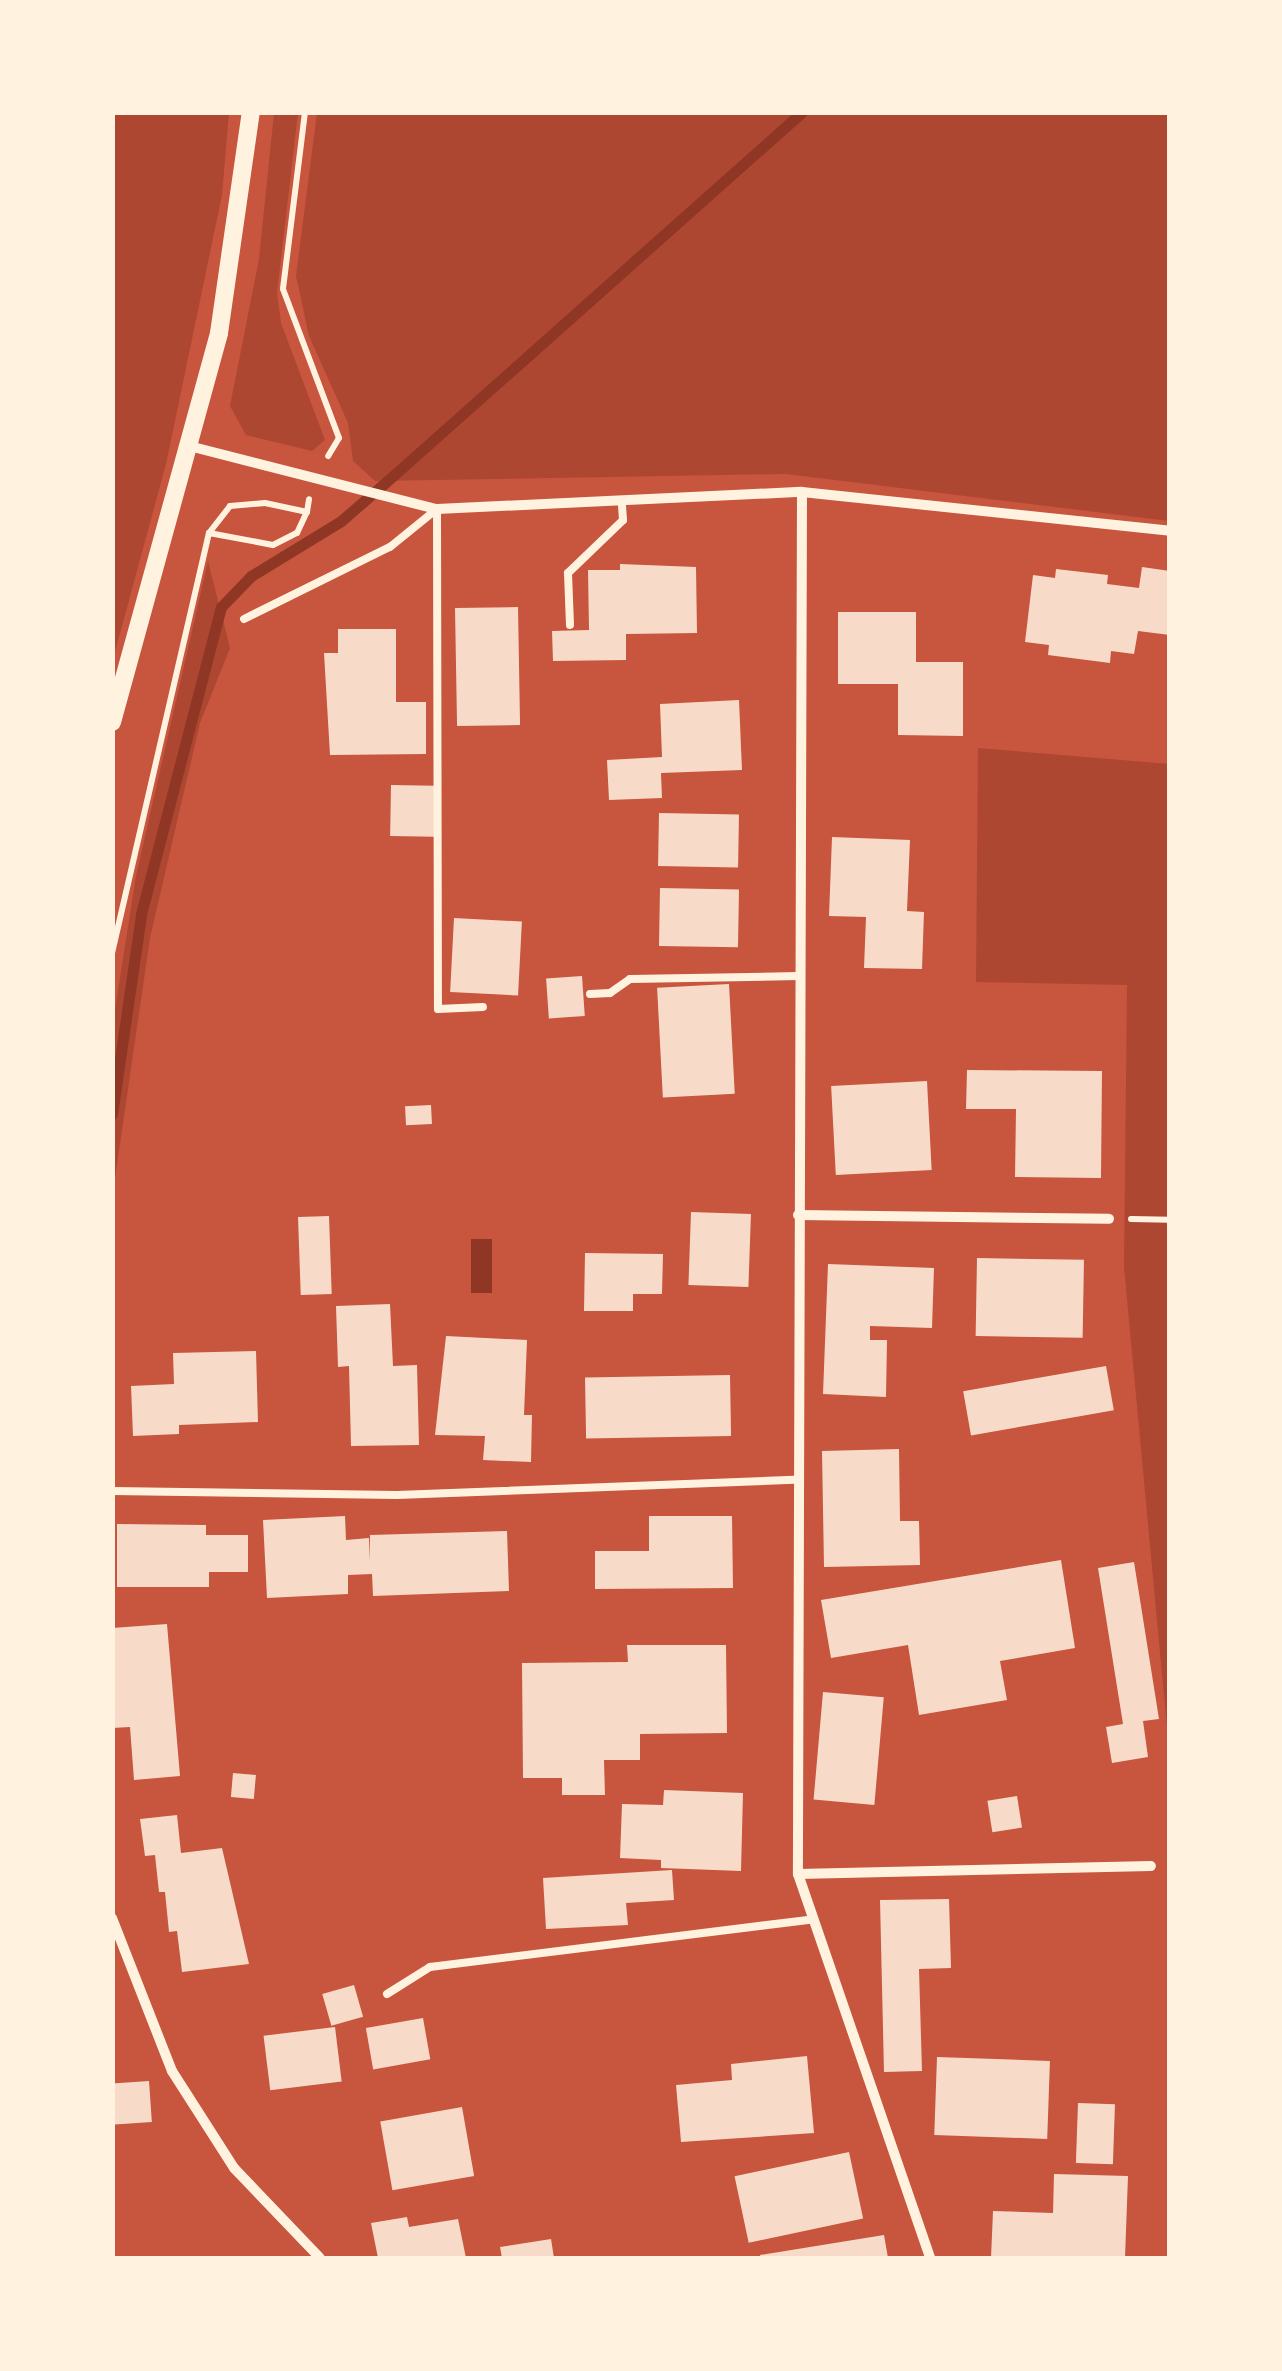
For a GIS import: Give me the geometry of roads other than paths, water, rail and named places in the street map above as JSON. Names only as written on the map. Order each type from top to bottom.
[{"type":"street","points":[[112,722],[193,447],[220,333],[250,112]]},
{"type":"street","points":[[193,447],[312,482],[437,509],[622,504],[802,492],[1170,531]]},
{"type":"street","points":[[802,492],[794,1480],[798,1874],[810,1920],[930,2258]]},
{"type":"street","points":[[798,1215],[1109,1219]]},
{"type":"street","points":[[798,1874],[1151,1866]]},
{"type":"street","points":[[112,1918],[172,2071],[234,2168],[320,2258]]},
{"type":"lane","points":[[570,624],[568,573],[622,520],[622,504]]},
{"type":"lane","points":[[244,619],[390,546],[437,509]]},
{"type":"lane","points":[[437,509],[438,1009],[483,1006]]},
{"type":"lane","points":[[590,994],[610,993],[630,978],[798,976]]},
{"type":"lane","points":[[112,1491],[397,1495],[794,1480]]},
{"type":"lane","points":[[388,1994],[430,1967],[810,1920]]},
{"type":"waterway","points":[[112,1114],[141,914],[221,607],[251,576],[341,521],[802,112]]}]
